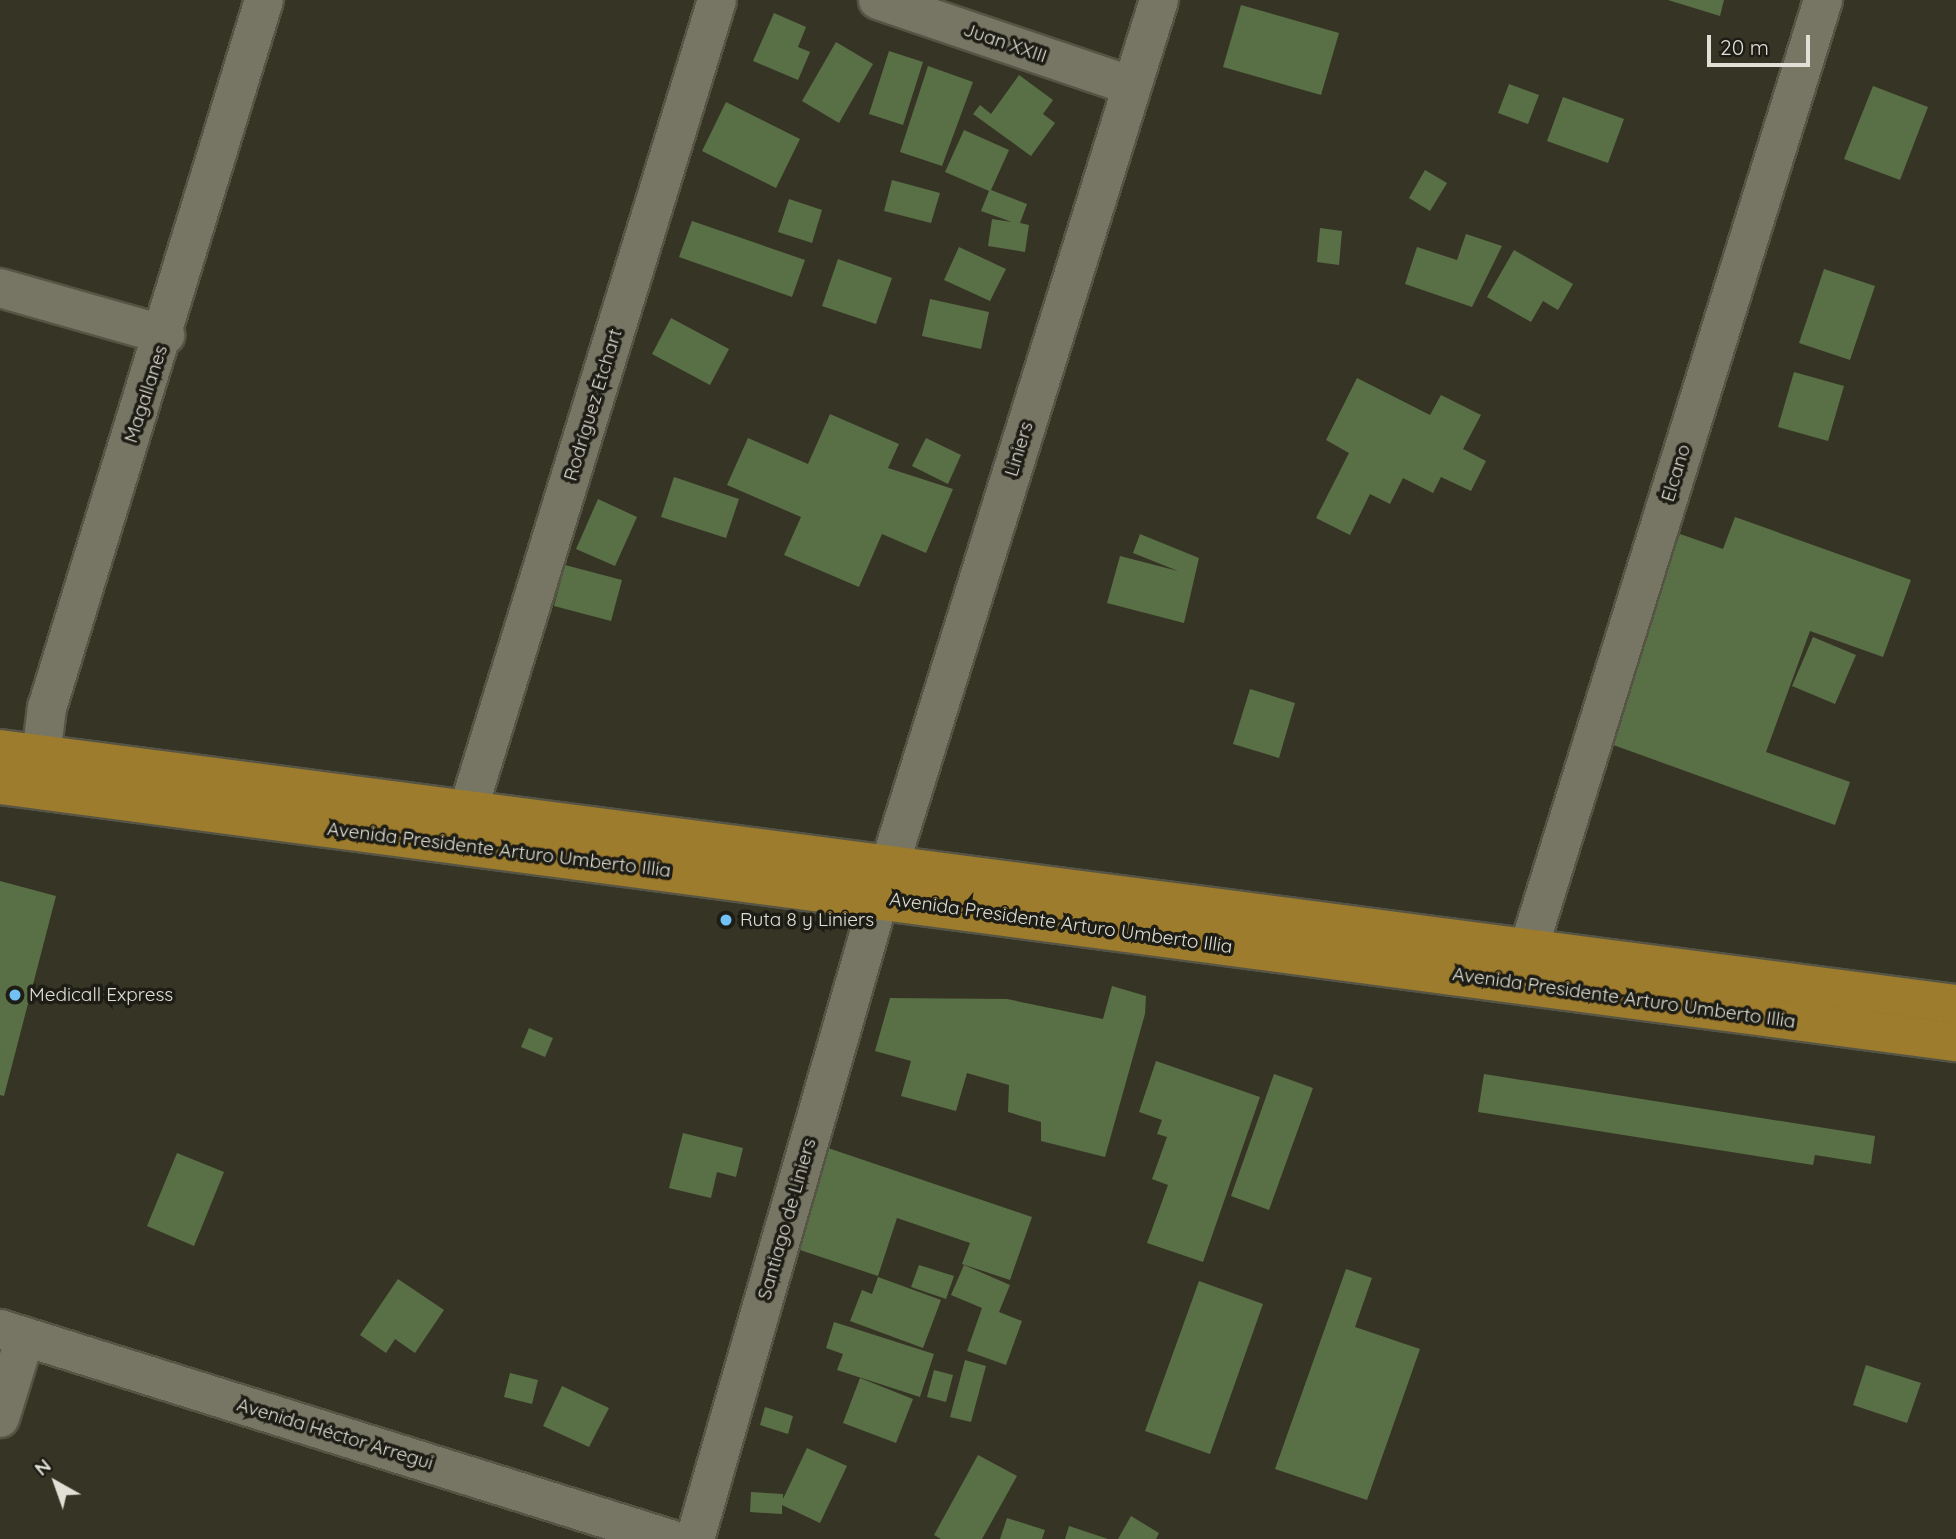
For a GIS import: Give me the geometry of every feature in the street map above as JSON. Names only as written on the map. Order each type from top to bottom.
[{"type":"main road","name":"Avenida Presidente Arturo Umberto Illia","points":[[0,749],[26,776],[884,882],[1529,947],[1956,1004]]},
{"type":"main road","name":"Avenida Presidente Arturo Umberto Illia","points":[[26,776],[468,810],[884,882],[1956,1042]]},
{"type":"street","name":"Magallanes","points":[[26,776],[165,335],[264,0]]},
{"type":"street","name":"Rodríguez Etchart","points":[[468,810],[717,0]]},
{"type":"street","name":"Juan XXIII","points":[[878,0],[1132,86]]},
{"type":"street","name":"Liniers","points":[[884,882],[1159,0]]},
{"type":"street","name":"Elcano","points":[[1529,947],[1823,0]]},
{"type":"street","points":[[0,289],[165,335]]},
{"type":"street","name":"Santiago de Liniers","points":[[695,1539],[884,882]]},
{"type":"street","points":[[0,1418],[13,1333]]},
{"type":"street","name":"Avenida Héctor Arregui","points":[[13,1333],[670,1539]]},
{"type":"building","points":[[1668,0],[1724,0],[1720,16]]},
{"type":"building","points":[[1241,5],[1339,33],[1321,95],[1223,67]]},
{"type":"building","points":[[774,13],[806,27],[798,47],[810,52],[798,80],[753,61]]},
{"type":"building","points":[[836,42],[873,64],[839,123],[802,101]]},
{"type":"building","points":[[889,51],[923,62],[903,125],[869,114]]},
{"type":"building","points":[[928,66],[973,82],[942,166],[900,152]]},
{"type":"building","points":[[1019,75],[1053,100],[1043,114],[1055,123],[1031,156],[973,114],[980,105],[991,114]]},
{"type":"building","points":[[1509,84],[1539,95],[1528,124],[1498,113]]},
{"type":"building","points":[[1873,86],[1928,107],[1900,180],[1844,159]]},
{"type":"building","points":[[1563,97],[1624,119],[1608,163],[1547,141]]},
{"type":"building","points":[[726,102],[800,139],[776,188],[702,151]]},
{"type":"building","points":[[964,130],[1009,150],[991,190],[1027,204],[1020,223],[1029,225],[1025,252],[988,246],[992,219],[1012,222],[981,211],[989,191],[945,172]]},
{"type":"building","points":[[1425,170],[1447,183],[1430,211],[1409,198]]},
{"type":"building","points":[[892,180],[940,193],[931,223],[884,211]]},
{"type":"building","points":[[789,199],[822,210],[812,243],[778,232]]},
{"type":"building","points":[[692,221],[805,260],[792,297],[679,257]]},
{"type":"building","points":[[1320,228],[1342,231],[1339,265],[1317,262]]},
{"type":"building","points":[[1466,234],[1502,246],[1472,307],[1405,284],[1417,247],[1457,260]]},
{"type":"building","points":[[959,247],[1006,269],[990,301],[944,280]]},
{"type":"building","points":[[1514,250],[1573,284],[1558,310],[1543,301],[1531,322],[1487,297]]},
{"type":"building","points":[[838,259],[892,278],[876,324],[822,306]]},
{"type":"building","points":[[1824,269],[1875,286],[1850,360],[1799,343]]},
{"type":"building","points":[[930,299],[989,312],[981,349],[922,336]]},
{"type":"building","points":[[671,318],[729,349],[710,385],[652,354]]},
{"type":"building","points":[[1794,372],[1844,386],[1828,441],[1778,427]]},
{"type":"building","points":[[1357,378],[1430,415],[1441,395],[1481,415],[1463,449],[1486,461],[1471,491],[1441,477],[1433,493],[1403,478],[1390,504],[1370,494],[1350,535],[1316,518],[1349,453],[1326,440]]},
{"type":"building","points":[[830,414],[899,444],[888,468],[953,489],[926,553],[882,534],[859,587],[784,555],[801,517],[727,485],[748,438],[808,464]]},
{"type":"building","points":[[926,438],[961,455],[948,484],[912,466]]},
{"type":"building","points":[[674,477],[739,499],[726,538],[661,517]]},
{"type":"building","points":[[598,499],[637,517],[615,566],[576,549]]},
{"type":"building","points":[[1735,517],[1911,580],[1883,657],[1810,631],[1766,752],[1850,782],[1835,825],[1605,742],[1680,534],[1723,549]]},
{"type":"building","points":[[1140,534],[1199,558],[1184,623],[1107,603],[1120,556],[1178,571],[1133,553]]},
{"type":"building","points":[[565,565],[622,580],[611,621],[554,606]]},
{"type":"building","points":[[1813,637],[1856,655],[1835,704],[1792,686]]},
{"type":"building","points":[[1250,689],[1295,703],[1279,758],[1233,744]]},
{"type":"building","name":"Medicall Express","points":[[0,881],[56,896],[4,1096],[0,1095]]},
{"type":"building","points":[[1112,986],[1146,996],[1145,1014],[1105,1157],[1041,1141],[1041,1122],[1008,1112],[1009,1085],[967,1073],[956,1111],[901,1096],[911,1061],[875,1051],[890,998],[1007,999],[1103,1019]]},
{"type":"building","points":[[529,1028],[553,1038],[545,1057],[521,1047]]},
{"type":"building","points":[[1156,1061],[1260,1097],[1203,1262],[1147,1243],[1168,1185],[1152,1179],[1167,1137],[1157,1134],[1162,1120],[1139,1112]]},
{"type":"building","points":[[1274,1074],[1313,1088],[1269,1210],[1231,1196]]},
{"type":"building","points":[[1484,1074],[1875,1136],[1871,1164],[1815,1155],[1813,1165],[1478,1112]]},
{"type":"building","points":[[683,1133],[743,1148],[736,1177],[717,1172],[711,1198],[669,1188]]},
{"type":"building","points":[[828,1148],[1032,1217],[1010,1280],[962,1264],[970,1243],[897,1218],[878,1276],[794,1248]]},
{"type":"building","points":[[177,1153],[224,1172],[194,1246],[147,1226]]},
{"type":"building","points":[[919,1265],[954,1276],[946,1299],[911,1287]]},
{"type":"building","points":[[964,1265],[1010,1285],[999,1312],[1022,1321],[1006,1365],[967,1351],[982,1308],[951,1295]]},
{"type":"building","points":[[1346,1269],[1372,1278],[1355,1327],[1420,1349],[1367,1500],[1275,1469]]},
{"type":"building","points":[[878,1277],[941,1300],[923,1348],[850,1321],[862,1290],[872,1294]]},
{"type":"building","points":[[398,1279],[444,1310],[415,1353],[395,1339],[386,1353],[360,1335]]},
{"type":"building","points":[[1199,1281],[1263,1304],[1210,1454],[1145,1431]]},
{"type":"building","points":[[834,1322],[934,1354],[920,1397],[837,1370],[843,1354],[826,1348]]},
{"type":"building","points":[[965,1360],[986,1366],[971,1422],[950,1417]]},
{"type":"building","points":[[1866,1365],[1921,1383],[1907,1423],[1853,1405]]},
{"type":"building","points":[[934,1370],[953,1375],[946,1402],[927,1397]]},
{"type":"building","points":[[510,1373],[538,1380],[532,1404],[504,1397]]},
{"type":"building","points":[[860,1378],[913,1399],[896,1443],[843,1423]]},
{"type":"building","points":[[562,1386],[609,1408],[589,1447],[543,1426]]},
{"type":"building","points":[[765,1407],[793,1416],[788,1434],[760,1425]]},
{"type":"building","points":[[807,1448],[847,1466],[820,1523],[782,1505],[782,1514],[750,1512],[751,1492],[783,1494],[783,1499]]},
{"type":"building","points":[[978,1455],[1017,1476],[982,1539],[941,1539],[934,1535]]},
{"type":"building","points":[[1131,1516],[1159,1533],[1156,1539],[1118,1539]]},
{"type":"building","points":[[1007,1518],[1045,1530],[1042,1539],[1000,1539]]},
{"type":"building","points":[[1069,1526],[1108,1539],[1065,1539]]},
{"type":"place","name":"Ruta 8 y Liniers","points":[[726,920]]},
{"type":"place","name":"Medicall Express","points":[[15,995]]}]
